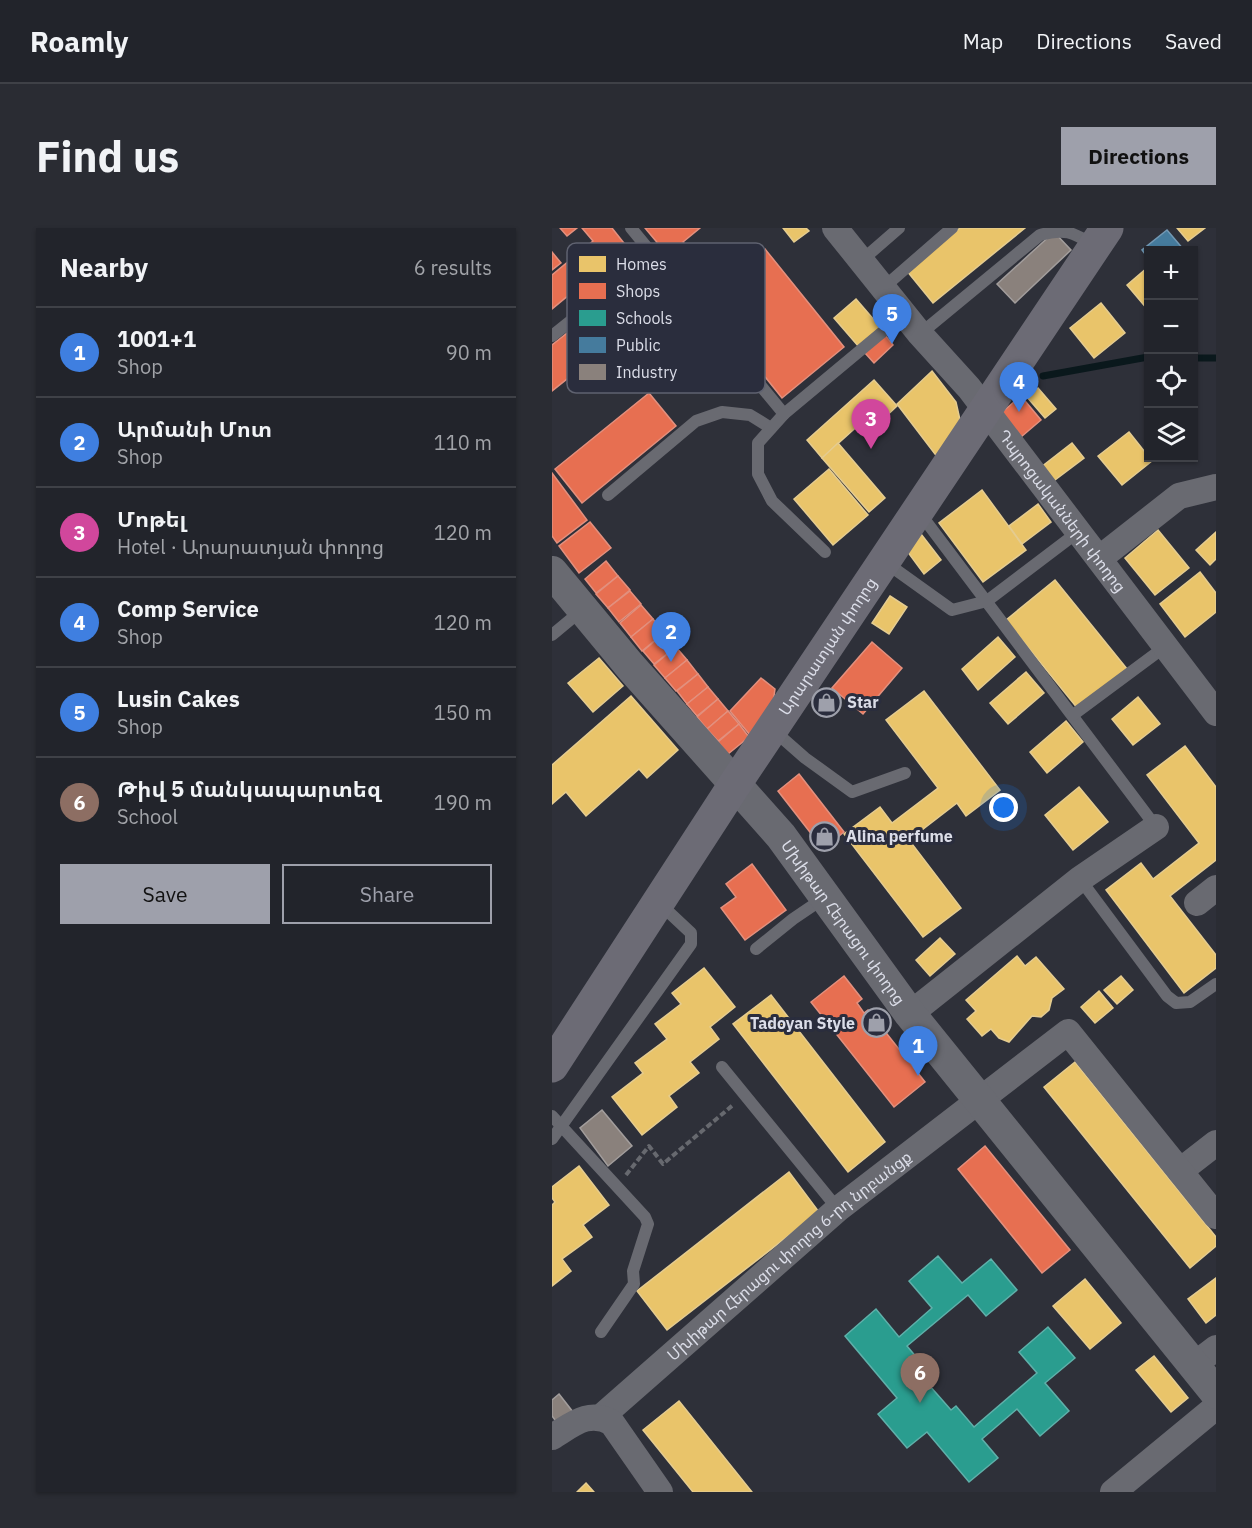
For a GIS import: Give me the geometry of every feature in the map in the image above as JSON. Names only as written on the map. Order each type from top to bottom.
[{"type":"main road","name":"Արարատյան փողոց","points":[[552,1066],[771,729],[971,428],[986,412],[1101,237]]},
{"type":"street","name":"Դպրոցականների փողոց","points":[[835,228],[912,324],[969,388],[1216,713]]},
{"type":"street","points":[[1100,558],[1179,496],[1216,487]]},
{"type":"street","name":"Մխիթար Հերացու փողոց","points":[[552,572],[781,836],[910,1014],[979,1098],[1205,1356],[1216,1393]]},
{"type":"street","points":[[910,1014],[1080,879],[1156,827]]},
{"type":"street","name":"Մխիթար Հերացու փողոց 6-րդ նրբանցք","points":[[601,1417],[838,1209],[979,1098],[1068,1032],[1180,1172]]},
{"type":"street","points":[[1216,1143],[1180,1172],[1216,1216]]},
{"type":"street","points":[[1113,1492],[1216,1407]]},
{"type":"street","points":[[552,1437],[584,1418],[601,1417],[612,1423],[660,1492]]},
{"type":"lane","points":[[631,228],[643,243]]},
{"type":"lane","points":[[861,261],[899,228]]},
{"type":"lane","points":[[883,288],[952,228]]},
{"type":"lane","points":[[825,552],[772,501],[758,474],[758,443],[771,428],[784,414],[1040,235],[1054,228],[1101,237]]},
{"type":"lane","points":[[552,336],[567,324]]},
{"type":"lane","points":[[765,391],[784,414]]},
{"type":"lane","points":[[608,495],[696,421],[722,412],[750,415],[771,428]]},
{"type":"lane","points":[[917,509],[1156,827]]},
{"type":"lane","points":[[883,560],[952,610],[987,601],[1078,532]]},
{"type":"lane","points":[[552,635],[583,609]]},
{"type":"lane","points":[[1073,716],[1166,646]]},
{"type":"lane","points":[[771,729],[805,758],[852,792],[905,773]]},
{"type":"lane","points":[[1080,879],[1167,996],[1176,1003],[1190,1002],[1216,984]]},
{"type":"lane","points":[[756,949],[793,919],[825,898]]},
{"type":"lane","points":[[552,1139],[691,944],[691,933],[658,903]]},
{"type":"lane","points":[[722,1067],[838,1209]]},
{"type":"lane","points":[[552,1116],[648,1224],[633,1271],[634,1284],[601,1332]]},
{"type":"path","points":[[616,1186],[650,1146],[663,1164],[745,1095]]},
{"type":"building: Homes","points":[[783,228],[806,228],[809,231],[794,242]]},
{"type":"building: Homes","points":[[960,228],[1025,228],[933,303],[907,271]]},
{"type":"building: Homes","points":[[1177,228],[1205,228],[1188,241]]},
{"type":"building: Homes","points":[[1144,271],[1144,305],[1127,285]]},
{"type":"building: Homes","points":[[856,299],[881,328],[859,347],[834,318]]},
{"type":"building: Homes","points":[[1101,303],[1125,333],[1094,358],[1070,328]]},
{"type":"building: Homes","points":[[932,371],[956,402],[960,420],[938,458],[897,404]]},
{"type":"building: Homes","points":[[874,380],[897,406],[880,422],[872,413],[822,458],[807,440]]},
{"type":"building: Homes","points":[[1038,388],[1056,409],[1045,418],[1027,397]]},
{"type":"building: Homes","points":[[1129,432],[1144,451],[1144,462],[1151,462],[1122,485],[1098,456]]},
{"type":"building: Homes","points":[[838,443],[885,498],[869,512],[822,458]]},
{"type":"building: Homes","points":[[1072,443],[1084,458],[1051,483],[1040,468]]},
{"type":"building: Homes","points":[[829,469],[868,515],[833,545],[794,499]]},
{"type":"building: Homes","points":[[982,490],[1026,550],[983,582],[939,523]]},
{"type":"building: Homes","points":[[1038,504],[1051,522],[1022,544],[1009,526]]},
{"type":"building: Homes","points":[[1158,530],[1189,568],[1155,595],[1125,558]]},
{"type":"building: Homes","points":[[1216,532],[1216,559],[1210,565],[1196,550]]},
{"type":"building: Homes","points":[[921,534],[941,560],[924,574],[904,547]]},
{"type":"building: Homes","points":[[1200,572],[1216,593],[1216,612],[1185,637],[1160,604]]},
{"type":"building: Homes","points":[[1055,580],[1127,669],[1078,709],[1006,620]]},
{"type":"building: Homes","points":[[890,596],[907,607],[889,634],[872,623]]},
{"type":"building: Homes","points":[[998,637],[1015,657],[978,690],[962,669]]},
{"type":"building: Homes","points":[[599,658],[623,686],[593,712],[568,683]]},
{"type":"building: Homes","points":[[1026,672],[1044,693],[1008,724],[990,703]]},
{"type":"building: Homes","points":[[924,691],[1000,790],[966,816],[957,803],[909,840],[961,908],[923,937],[844,834],[880,807],[892,823],[938,788],[886,720]]},
{"type":"building: Homes","points":[[631,696],[678,750],[647,778],[639,769],[586,816],[566,792],[552,804],[552,765]]},
{"type":"building: Homes","points":[[1138,697],[1160,724],[1133,745],[1112,719]]},
{"type":"building: Homes","points":[[1066,721],[1083,742],[1047,773],[1030,752]]},
{"type":"building: Homes","points":[[1185,746],[1216,787],[1216,860],[1170,896],[1216,955],[1216,968],[1184,993],[1106,890],[1141,863],[1153,879],[1199,843],[1147,775]]},
{"type":"building: Homes","points":[[1079,787],[1108,822],[1073,850],[1045,815]]},
{"type":"building: Homes","points":[[940,938],[955,954],[930,976],[916,960]]},
{"type":"building: Homes","points":[[1017,956],[1025,966],[1036,957],[1064,989],[1052,998],[1049,1010],[1041,1017],[1032,1016],[1009,1042],[999,1038],[991,1029],[982,1036],[967,1019],[976,1011],[966,1000]]},
{"type":"building: Homes","points":[[704,968],[735,1007],[710,1027],[719,1039],[690,1062],[699,1073],[669,1096],[677,1107],[642,1135],[612,1097],[643,1073],[635,1063],[667,1039],[655,1024],[681,1004],[672,993]]},
{"type":"building: Homes","points":[[1121,976],[1133,990],[1117,1004],[1104,990]]},
{"type":"building: Homes","points":[[1099,991],[1113,1008],[1095,1023],[1081,1007]]},
{"type":"building: Homes","points":[[771,995],[885,1142],[848,1172],[733,1024]]},
{"type":"building: Homes","points":[[1075,1062],[1216,1237],[1216,1246],[1190,1268],[1044,1087]]},
{"type":"building: Homes","points":[[579,1166],[609,1205],[583,1225],[592,1237],[562,1259],[571,1271],[552,1286],[552,1205],[555,1202],[552,1198],[552,1187]]},
{"type":"building: Homes","points":[[789,1172],[819,1212],[667,1330],[637,1291]]},
{"type":"building: Homes","points":[[1216,1278],[1216,1315],[1206,1323],[1188,1299]]},
{"type":"building: Homes","points":[[1085,1279],[1121,1323],[1090,1349],[1053,1306]]},
{"type":"building: Homes","points":[[1154,1356],[1188,1398],[1171,1412],[1136,1370]]},
{"type":"building: Homes","points":[[679,1401],[752,1492],[693,1492],[643,1430]]},
{"type":"building: Homes","points":[[586,1483],[594,1492],[577,1492]]},
{"type":"building: Shops","points":[[560,228],[577,228],[567,236]]},
{"type":"building: Shops","points":[[582,228],[612,228],[624,243],[591,243],[593,241]]},
{"type":"building: Shops","points":[[645,228],[700,228],[684,243],[658,243]]},
{"type":"building: Shops","points":[[765,249],[844,347],[782,398],[765,377]]},
{"type":"building: Shops","points":[[552,252],[561,263],[552,270]]},
{"type":"building: Shops","points":[[567,263],[567,297],[552,309],[552,275]]},
{"type":"building: Shops","points":[[567,333],[567,379],[552,391],[552,345]]},
{"type":"building: Shops","points":[[885,335],[893,345],[874,363],[865,353]]},
{"type":"building: Shops","points":[[649,393],[676,426],[582,503],[555,469]]},
{"type":"building: Shops","points":[[1021,396],[1041,420],[1021,437],[1001,413]]},
{"type":"building: Shops","points":[[552,473],[587,520],[557,543],[552,536]]},
{"type":"building: Shops","points":[[590,522],[611,548],[579,573],[559,546]]},
{"type":"building: Shops","points":[[606,561],[618,576],[596,593],[585,579]]},
{"type":"building: Shops","points":[[618,576],[630,590],[608,608],[596,594]]},
{"type":"building: Shops","points":[[630,591],[641,604],[619,622],[608,608]]},
{"type":"building: Shops","points":[[641,605],[653,619],[631,637],[620,623]]},
{"type":"building: Shops","points":[[653,619],[664,633],[642,651],[631,637]]},
{"type":"building: Shops","points":[[664,633],[676,647],[654,664],[643,651]]},
{"type":"building: Shops","points":[[872,642],[902,668],[863,714],[832,688]]},
{"type":"building: Shops","points":[[676,647],[687,660],[665,678],[654,665]]},
{"type":"building: Shops","points":[[687,660],[698,674],[676,691],[665,678]]},
{"type":"building: Shops","points":[[698,674],[708,687],[687,704],[677,691]]},
{"type":"building: Shops","points":[[761,678],[775,689],[773,703],[750,735],[730,711]]},
{"type":"building: Shops","points":[[708,687],[718,699],[697,716],[687,704]]},
{"type":"building: Shops","points":[[718,699],[728,711],[707,729],[697,717]]},
{"type":"building: Shops","points":[[728,711],[739,724],[718,741],[707,729]]},
{"type":"building: Shops","points":[[739,724],[749,737],[728,754],[718,742]]},
{"type":"building: Shops","points":[[799,774],[844,832],[823,849],[778,791]]},
{"type":"building: Shops","points":[[752,864],[786,910],[745,940],[721,908],[736,897],[726,884]]},
{"type":"building: Shops","points":[[844,976],[862,999],[857,1003],[864,1013],[868,1010],[925,1082],[894,1107],[811,1002]]},
{"type":"building: Shops","points":[[985,1146],[1070,1250],[1042,1273],[958,1169]]},
{"type":"building: Schools","points":[[938,1256],[962,1283],[991,1259],[1017,1290],[986,1316],[968,1295],[907,1346],[928,1371],[922,1377],[951,1410],[956,1406],[974,1427],[1037,1373],[1019,1352],[1048,1327],[1075,1358],[1045,1383],[1069,1411],[1040,1436],[1017,1409],[982,1439],[998,1458],[969,1482],[927,1432],[907,1448],[878,1414],[897,1398],[845,1336],[876,1309],[899,1337],[932,1308],[909,1281]]},
{"type":"building: Public","points":[[1167,230],[1181,246],[1147,246]]},
{"type":"building: Industry","points":[[1054,232],[1071,250],[1015,303],[997,284]]},
{"type":"building: Industry","points":[[602,1110],[632,1146],[608,1166],[580,1128]]},
{"type":"building: Industry","points":[[559,1394],[573,1412],[558,1424],[552,1416],[552,1400]]},
{"type":"waterway","points":[[1043,376],[1144,358]]},
{"type":"waterway","points":[[1198,358],[1216,358]]},
{"type":"place","name":"Lusin Cakes","points":[[892,344]]},
{"type":"place","name":"Comp Service","points":[[1019,412]]},
{"type":"place","name":"Մոթել","points":[[871,449]]},
{"type":"place","name":"Արմանի Մոտ","points":[[671,662]]},
{"type":"place","name":"Star","points":[[826,702]]},
{"type":"place","name":"Alina perfume","points":[[825,836]]},
{"type":"place","name":"Tadoyan Style","points":[[876,1023]]},
{"type":"place","name":"1001+1","points":[[918,1076]]},
{"type":"place","name":"Թիվ 5 մանկապարտեզ","points":[[920,1403]]}]
